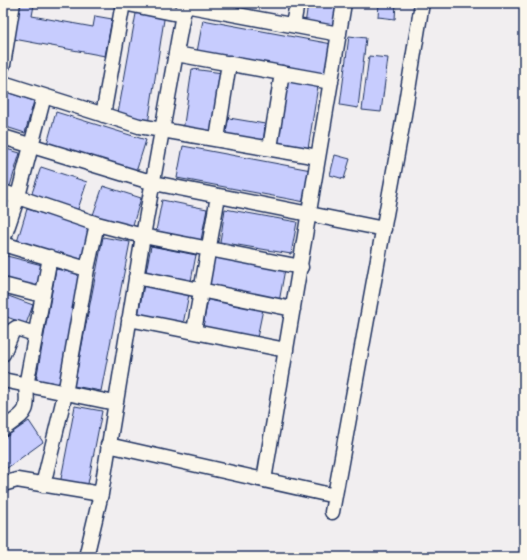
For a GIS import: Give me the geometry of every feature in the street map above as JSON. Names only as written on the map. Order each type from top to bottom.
[{"type":"street","points":[[3,65],[13,3]]},
{"type":"street","points":[[103,115],[123,3],[242,9],[293,25],[339,34]]},
{"type":"street","points":[[293,25],[297,3]]},
{"type":"street","points":[[264,480],[310,214],[344,3]]},
{"type":"street","points":[[332,512],[384,229],[422,3]]},
{"type":"street","points":[[86,557],[101,494],[136,277],[154,184],[162,129],[184,7]]},
{"type":"street","points":[[176,54],[331,82]]},
{"type":"street","points":[[217,138],[229,63]]},
{"type":"street","points":[[270,148],[282,73]]},
{"type":"street","points":[[3,82],[125,123],[318,157]]},
{"type":"street","points":[[3,240],[18,196],[44,96]]},
{"type":"street","points":[[3,137],[154,184],[384,229]]},
{"type":"street","points":[[3,192],[98,224],[143,236],[300,267]]},
{"type":"street","points":[[194,331],[218,196]]},
{"type":"street","points":[[43,485],[65,394],[87,268],[98,224]]},
{"type":"street","points":[[3,244],[87,268]]},
{"type":"street","points":[[3,429],[26,410],[28,405],[26,386],[50,257]]},
{"type":"street","points":[[136,277],[293,309]]},
{"type":"street","points":[[3,285],[42,295]]},
{"type":"street","points":[[129,319],[286,350]]},
{"type":"street","points":[[3,354],[16,328],[35,334]]},
{"type":"street","points":[[3,380],[26,386],[115,403]]},
{"type":"street","points":[[108,445],[335,496]]},
{"type":"street","points":[[3,484],[17,480],[101,494]]},
{"type":"building","points":[[20,3],[34,5],[32,16],[93,27],[95,16],[112,19],[105,56],[14,39]]},
{"type":"building","points":[[204,3],[236,3],[235,11]]},
{"type":"building","points":[[308,3],[341,3],[336,30],[305,25]]},
{"type":"building","points":[[379,3],[396,3],[395,19],[378,17]]},
{"type":"building","points":[[137,8],[165,13],[148,124],[117,119]]},
{"type":"building","points":[[203,20],[332,44],[325,76],[197,52]]},
{"type":"building","points":[[349,36],[366,38],[358,108],[340,105]]},
{"type":"building","points":[[369,56],[388,58],[381,112],[362,110]]},
{"type":"building","points":[[192,69],[223,73],[213,136],[183,131]]},
{"type":"building","points":[[287,81],[318,86],[308,149],[278,144]]},
{"type":"building","points":[[3,91],[34,101],[25,133],[3,126]]},
{"type":"building","points":[[56,112],[146,140],[136,172],[47,144]]},
{"type":"building","points":[[229,118],[265,124],[263,147],[224,135]]},
{"type":"building","points":[[183,146],[311,170],[305,202],[177,178]]},
{"type":"building","points":[[3,148],[20,153],[10,186],[3,184]]},
{"type":"building","points":[[335,155],[350,159],[344,179],[330,175]]},
{"type":"building","points":[[41,167],[87,182],[77,212],[31,196]]},
{"type":"building","points":[[103,186],[141,198],[132,228],[93,215]]},
{"type":"building","points":[[3,199],[9,201],[3,220]]},
{"type":"building","points":[[162,200],[207,209],[201,240],[156,231]]},
{"type":"building","points":[[27,209],[95,229],[85,262],[17,242]]},
{"type":"building","points":[[225,209],[297,222],[291,254],[220,242]]},
{"type":"building","points":[[103,237],[130,242],[101,391],[74,386]]},
{"type":"building","points":[[151,246],[196,255],[190,286],[145,277]]},
{"type":"building","points":[[3,255],[42,265],[36,289],[3,280]]},
{"type":"building","points":[[213,256],[285,269],[279,302],[207,289]]},
{"type":"building","points":[[56,269],[80,274],[59,385],[36,380]]},
{"type":"building","points":[[144,285],[189,294],[183,324],[138,316]]},
{"type":"building","points":[[3,294],[33,305],[26,324],[7,317],[3,327]]},
{"type":"building","points":[[208,298],[263,309],[257,338],[203,327]]},
{"type":"building","points":[[75,406],[102,411],[87,489],[60,484]]},
{"type":"building","points":[[29,421],[43,442],[3,471],[3,439]]}]
